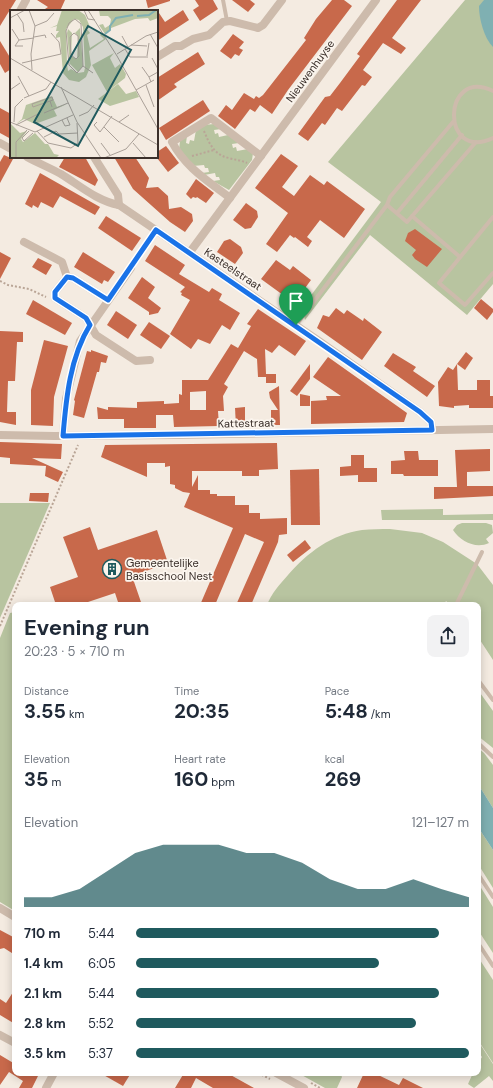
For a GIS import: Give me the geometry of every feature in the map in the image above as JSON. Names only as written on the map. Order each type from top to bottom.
[{"type":"street","points":[[21,10],[26,0]]},
{"type":"street","points":[[158,57],[175,46],[181,46],[193,39],[209,35],[223,22],[258,28],[263,25],[282,0]]},
{"type":"street","name":"Nieuwenhuyse","points":[[190,252],[376,0]]},
{"type":"street","points":[[230,198],[192,169],[183,159],[172,142],[211,118],[261,156]]},
{"type":"street","points":[[0,143],[10,148]]},
{"type":"street","name":"Kasteelstraat","points":[[29,158],[62,175],[73,184],[109,203],[119,205],[190,252],[420,412],[431,422],[432,430]]},
{"type":"street","points":[[95,158],[118,195],[119,205]]},
{"type":"street","points":[[24,242],[62,262],[67,277]]},
{"type":"street","points":[[63,436],[66,399],[80,341],[130,268]]},
{"type":"street","points":[[67,277],[73,278],[108,300]]},
{"type":"street","points":[[67,277],[55,292],[55,298],[86,318],[96,335],[136,360],[150,360]]},
{"type":"street","name":"Kattestraat","points":[[0,435],[82,436],[493,428]]},
{"type":"street","points":[[0,908],[12,915]]},
{"type":"street","points":[[0,1035],[12,1041]]},
{"type":"street","points":[[46,1088],[52,1076]]},
{"type":"street","points":[[282,1076],[304,1088]]},
{"type":"lane","points":[[223,0],[227,22]]},
{"type":"lane","points":[[296,325],[387,205],[390,197],[453,122],[454,105],[462,94],[479,88],[493,91]]},
{"type":"lane","points":[[453,122],[462,135],[476,142]]},
{"type":"lane","points":[[397,213],[462,135]]},
{"type":"lane","points":[[387,205],[407,222],[476,142],[493,138]]},
{"type":"lane","points":[[412,216],[460,257]]},
{"type":"lane","points":[[493,217],[439,283],[466,305],[493,273]]},
{"type":"lane","points":[[457,602],[482,552]]},
{"type":"lane","points":[[481,684],[493,700]]},
{"type":"lane","points":[[481,746],[493,757]]},
{"type":"lane","points":[[481,879],[493,897]]},
{"type":"lane","points":[[481,948],[493,966]]},
{"type":"path","points":[[201,124],[214,150],[223,156],[240,160],[254,166]]},
{"type":"path","points":[[183,159],[214,150]]},
{"type":"path","points":[[130,268],[156,230]]},
{"type":"path","points":[[0,281],[8,285],[29,289],[49,298],[55,298]]},
{"type":"path","points":[[0,626],[82,436]]},
{"type":"green space","points":[[465,0],[493,0],[493,284],[467,315],[370,235],[305,320],[304,316],[297,314],[381,202],[328,162]]},
{"type":"green space","points":[[214,124],[221,129],[214,130],[215,134],[218,133],[219,137],[228,135],[239,143],[232,144],[233,148],[236,147],[237,151],[248,149],[253,153],[252,160],[229,190],[213,181],[220,180],[219,177],[216,177],[215,173],[204,175],[202,173],[209,172],[208,168],[205,168],[204,165],[193,166],[179,150],[180,141],[187,136],[186,143],[189,144],[190,140],[194,141],[196,130],[204,125]]},
{"type":"green space","points":[[0,503],[50,503],[0,618]]},
{"type":"green space","points":[[443,509],[443,515],[493,514],[493,520],[382,520],[381,510]]},
{"type":"green space","points":[[462,523],[486,523],[492,525],[493,533],[486,539],[489,543],[484,545],[474,545],[464,541],[453,530],[457,525]]},
{"type":"green space","points":[[390,529],[422,533],[443,542],[477,564],[493,585],[493,660],[481,642],[481,602],[268,602],[273,593],[288,575],[312,552],[330,540],[351,532]]},
{"type":"green space","points":[[10,613],[12,613],[12,909],[0,902],[0,638]]},
{"type":"green space","points":[[481,694],[493,711],[493,748],[481,738]]},
{"type":"green space","points":[[481,750],[493,765],[493,808],[481,789]]},
{"type":"green space","points":[[481,832],[493,850],[493,888],[481,869]]},
{"type":"green space","points":[[481,888],[493,907],[493,953],[481,935]]},
{"type":"green space","points":[[481,962],[493,980],[493,1063],[481,1045]]},
{"type":"green space","points":[[481,1046],[493,1064],[493,1081],[489,1076],[474,1088],[468,1084],[472,1076],[481,1076]]},
{"type":"green space","points":[[303,1076],[342,1076],[337,1088],[325,1088]]},
{"type":"water","points":[[484,0],[493,0],[493,47],[487,39],[480,17],[479,6]]},
{"type":"water","points":[[481,789],[493,808],[493,850],[481,832]]},
{"type":"building","points":[[0,0],[16,0],[0,26]]},
{"type":"building","points":[[37,0],[65,0],[60,10],[44,10],[48,7]]},
{"type":"building","points":[[146,0],[170,0],[170,1],[148,8]]},
{"type":"building","points":[[195,0],[213,0],[218,9],[200,21],[193,10],[199,6]]},
{"type":"building","points":[[232,0],[250,0],[255,4],[248,12]]},
{"type":"building","points":[[332,0],[344,0],[352,6],[288,90],[272,114],[260,105],[255,112],[250,109],[235,129],[218,116],[226,105],[232,110],[244,93],[254,99],[256,96],[259,98],[263,95],[306,40],[304,38],[316,19]]},
{"type":"building","points":[[397,0],[421,0],[392,38],[406,48],[401,54],[383,43],[363,70],[372,77],[365,86],[362,85],[342,111],[337,108],[325,125],[322,123],[308,141],[298,134],[325,97],[330,96],[360,56],[357,54]]},
{"type":"building","points":[[183,10],[189,20],[158,40],[158,12],[165,22]]},
{"type":"building","points":[[233,34],[244,42],[239,48],[243,50],[239,56],[235,54],[231,59],[220,51]]},
{"type":"building","points":[[0,41],[10,57],[10,70],[5,73],[0,64]]},
{"type":"building","points":[[198,52],[205,64],[174,84],[177,87],[158,100],[158,77]]},
{"type":"building","points":[[203,100],[210,111],[166,140],[159,128]]},
{"type":"building","points":[[0,108],[10,113],[10,138],[0,133]]},
{"type":"building","points":[[166,146],[179,163],[168,172],[157,158],[158,151]]},
{"type":"building","points":[[281,154],[298,166],[282,187],[294,196],[310,175],[324,185],[327,181],[365,209],[344,238],[320,220],[307,237],[312,241],[308,247],[290,235],[277,252],[266,244],[288,213],[255,188]]},
{"type":"building","points":[[4,155],[13,159],[0,183],[0,162]]},
{"type":"building","points":[[64,158],[86,158],[98,180],[95,186],[59,167]]},
{"type":"building","points":[[115,158],[136,158],[149,178],[146,188],[158,187],[168,196],[169,209],[181,207],[192,214],[193,221],[185,232],[170,222],[133,189]]},
{"type":"building","points":[[40,173],[100,207],[95,215],[60,196],[53,208],[41,202],[38,208],[33,205],[32,208],[25,204]]},
{"type":"building","points":[[196,179],[214,193],[206,203],[197,197],[193,197],[191,199],[186,194]]},
{"type":"building","points":[[246,203],[257,211],[258,217],[251,228],[245,229],[233,220]]},
{"type":"building","points":[[106,216],[141,238],[132,251],[98,228]]},
{"type":"building","points":[[415,229],[442,249],[427,267],[415,259],[412,255],[416,250],[405,241],[408,233]]},
{"type":"building","points":[[230,239],[241,247],[243,253],[235,264],[217,252],[224,241]]},
{"type":"building","points":[[155,245],[185,265],[179,274],[209,292],[212,288],[222,294],[219,300],[240,313],[230,330],[222,325],[210,344],[198,339],[191,349],[170,334],[190,300],[181,295],[182,293],[180,292],[185,287],[145,261]]},
{"type":"building","points":[[0,252],[11,258],[0,279]]},
{"type":"building","points":[[83,252],[115,272],[108,282],[104,280],[102,284],[74,267]]},
{"type":"building","points":[[38,258],[52,265],[46,275],[32,267]]},
{"type":"building","points":[[276,260],[290,270],[293,266],[311,280],[294,303],[261,279]]},
{"type":"building","points":[[142,277],[155,287],[148,298],[161,308],[158,313],[149,315],[149,312],[128,298]]},
{"type":"building","points":[[481,299],[493,309],[493,312],[487,320],[474,308]]},
{"type":"building","points":[[33,300],[72,323],[65,335],[26,314]]},
{"type":"building","points":[[336,308],[344,314],[347,310],[363,321],[364,318],[382,332],[362,360],[317,328],[323,315],[329,317]]},
{"type":"building","points":[[258,309],[306,341],[295,356],[279,345],[272,353],[265,349],[266,374],[276,374],[276,383],[266,383],[266,377],[258,377],[257,359],[244,351],[224,384],[228,387],[223,396],[224,411],[218,411],[219,426],[174,427],[173,415],[156,415],[156,428],[124,428],[124,419],[98,419],[97,407],[108,410],[108,407],[137,408],[137,402],[164,401],[164,404],[179,403],[179,394],[182,395],[182,380],[208,380],[231,344],[238,348],[251,326],[247,324]],"holes":[[[206,391],[206,410],[190,410],[190,392]]]},
{"type":"building","points":[[116,311],[137,325],[128,339],[107,325]]},
{"type":"building","points":[[149,322],[170,336],[161,349],[140,335]]},
{"type":"building","points":[[0,331],[23,332],[23,342],[17,342],[15,381],[8,381],[7,412],[16,412],[16,425],[0,422]]},
{"type":"building","points":[[44,340],[68,346],[54,397],[53,426],[31,425],[31,390]]},
{"type":"building","points":[[91,350],[108,356],[106,363],[101,362],[99,372],[97,372],[84,418],[73,415],[74,400],[87,351],[91,352]]},
{"type":"building","points":[[466,352],[473,358],[465,370],[457,364]]},
{"type":"building","points":[[393,353],[416,367],[413,371],[435,386],[427,397],[384,366]]},
{"type":"building","points":[[328,357],[407,413],[404,422],[311,424],[311,401],[327,400],[326,396],[341,396],[313,377]]},
{"type":"building","points":[[310,364],[310,379],[297,396],[290,391]]},
{"type":"building","points":[[457,364],[458,390],[477,390],[477,380],[490,380],[490,396],[493,396],[493,408],[469,408],[469,405],[454,406],[454,408],[439,406],[438,382],[448,367],[453,370]]},
{"type":"building","points":[[279,386],[280,425],[271,425],[271,410],[278,410],[270,398],[269,392]]},
{"type":"building","points":[[300,394],[310,396],[310,406],[300,406]]},
{"type":"building","points":[[245,407],[245,426],[236,426],[235,408]]},
{"type":"building","points":[[0,442],[62,444],[61,459],[32,458],[63,472],[58,482],[45,476],[46,466],[10,464],[10,458],[0,457]]},
{"type":"building","points":[[277,443],[278,469],[259,470],[259,476],[242,476],[242,471],[192,471],[192,487],[198,475],[198,490],[210,490],[210,494],[217,494],[217,496],[235,496],[235,505],[249,505],[249,513],[260,513],[260,519],[287,518],[287,534],[279,535],[278,542],[252,602],[237,602],[264,542],[245,534],[216,602],[201,602],[233,528],[184,507],[190,493],[183,492],[175,488],[175,485],[170,484],[170,466],[165,467],[165,463],[147,463],[147,477],[101,457],[105,445]]},
{"type":"building","points":[[490,449],[490,471],[467,472],[467,486],[493,486],[493,496],[434,499],[434,487],[457,487],[455,450]]},
{"type":"building","points":[[404,451],[418,451],[419,460],[438,460],[438,476],[404,476],[403,474],[391,474],[391,461],[405,460]]},
{"type":"building","points":[[351,455],[364,455],[364,468],[377,468],[377,482],[358,482],[358,475],[340,476],[340,467],[351,466]]},
{"type":"building","points":[[319,469],[320,525],[291,525],[290,470]]},
{"type":"building","points":[[30,493],[49,493],[48,502],[29,501]]},
{"type":"building","name":"Gemeentelijke Basisschool Nest","points":[[90,527],[98,550],[157,530],[168,563],[132,576],[141,602],[118,602],[115,593],[88,602],[55,602],[50,587],[78,577],[63,537]]},
{"type":"building","points":[[305,540],[311,548],[293,562],[287,555]]},
{"type":"building","points":[[0,930],[12,936],[12,953],[4,948],[0,949]]},
{"type":"building","points":[[12,994],[12,1022],[0,1015],[0,999],[6,1003]]},
{"type":"building","points":[[0,1055],[12,1062],[12,1074],[9,1072],[0,1085]]},
{"type":"building","points":[[15,1076],[38,1076],[32,1088],[19,1088],[23,1081]]},
{"type":"building","points":[[105,1076],[129,1076],[123,1086]]},
{"type":"building","points":[[182,1076],[232,1076],[254,1088],[213,1088],[196,1078],[191,1088],[175,1088]]},
{"type":"building","points":[[363,1076],[380,1076],[399,1085],[403,1078],[423,1088],[357,1088]]},
{"type":"place","name":"Gemeentelijke Basisschool Nest","points":[[112,569]]},
{"type":"route","points":[[156,230],[296,325],[420,412],[431,422],[432,430],[63,436],[66,399],[80,341],[90,325],[86,318],[62,304],[55,298],[55,292],[62,280],[67,277],[73,278],[108,300],[113,295],[156,230]]}]
